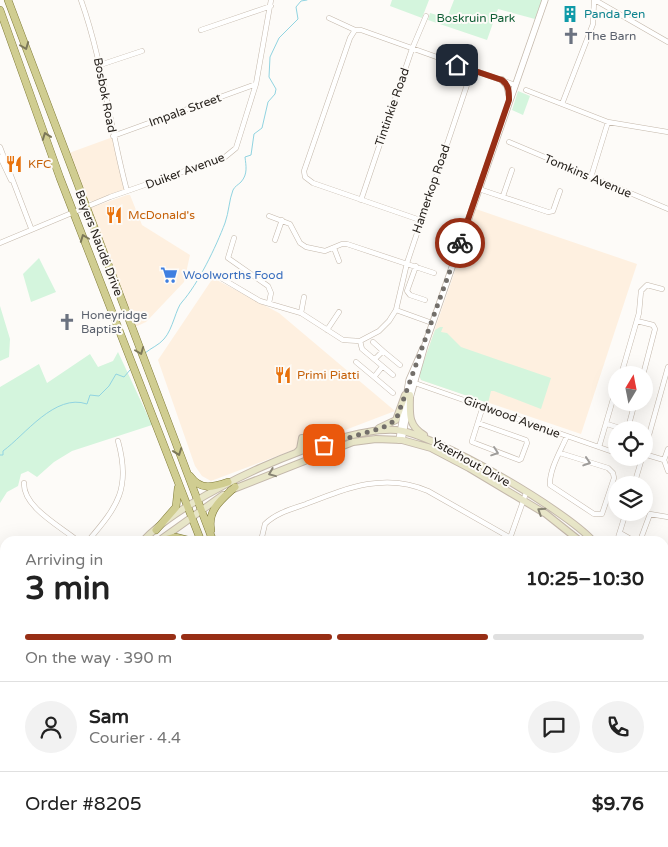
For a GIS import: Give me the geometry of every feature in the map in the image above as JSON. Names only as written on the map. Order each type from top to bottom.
[{"type":"main road","name":"Beyers Naudé Drive","points":[[8,0],[211,536]]},
{"type":"main road","name":"Beyers Naudé Drive","points":[[0,10],[74,211],[199,536]]},
{"type":"main road","points":[[365,432],[387,426],[396,420],[408,395]]},
{"type":"main road","points":[[408,395],[411,422],[417,431],[433,440]]},
{"type":"main road","name":"Ysterhout Drive","points":[[149,536],[197,500],[228,482],[291,457],[365,432],[401,431],[433,440],[562,515],[587,536]]},
{"type":"main road","points":[[291,457],[300,449],[302,438]]},
{"type":"main road","name":"Ysterhout Drive","points":[[167,536],[235,487],[353,442],[376,438],[400,440],[442,452],[546,514],[574,536]]},
{"type":"main road","points":[[310,439],[324,445]]},
{"type":"main road","points":[[185,470],[195,482],[205,487],[228,482]]},
{"type":"main road","points":[[156,530],[176,507],[179,493],[175,475]]},
{"type":"main road","points":[[212,536],[210,527],[212,512],[219,502],[235,487]]},
{"type":"street","name":"Bosbok Road","points":[[81,0],[100,65],[113,136],[127,192]]},
{"type":"street","points":[[400,440],[411,381],[545,0]]},
{"type":"street","points":[[562,104],[593,24],[595,0],[668,42]]},
{"type":"street","name":"Duiker Avenue","points":[[0,243],[74,211],[232,153],[236,148],[256,84],[271,3]]},
{"type":"street","points":[[200,30],[271,3]]},
{"type":"street","name":"Tintinkie Road","points":[[361,200],[412,49],[426,16]]},
{"type":"street","points":[[329,18],[356,30],[361,30],[515,85]]},
{"type":"street","points":[[356,30],[350,38],[304,171],[305,177],[309,181],[420,220]]},
{"type":"street","points":[[100,65],[142,51]]},
{"type":"street","name":"Hamerkop Road","points":[[396,310],[420,220],[472,70]]},
{"type":"street","points":[[502,80],[509,89],[509,100]]},
{"type":"street","name":"Impala Street","points":[[113,136],[256,84]]},
{"type":"street","points":[[526,90],[608,122],[668,132]]},
{"type":"street","points":[[591,177],[608,122]]},
{"type":"street","name":"Tomkins Avenue","points":[[509,142],[668,209]]},
{"type":"street","points":[[0,147],[31,228]]},
{"type":"street","points":[[0,157],[12,181]]},
{"type":"street","points":[[503,196],[512,170]]},
{"type":"street","points":[[479,189],[551,212],[555,208],[560,191]]},
{"type":"street","points":[[269,216],[291,225],[304,245],[321,251],[347,244],[416,266],[434,274]]},
{"type":"street","points":[[275,240],[282,220]]},
{"type":"street","points":[[234,238],[228,258],[268,286],[271,293],[269,304]]},
{"type":"street","points":[[334,248],[339,261]]},
{"type":"street","points":[[416,266],[408,293],[425,300]]},
{"type":"street","points":[[221,278],[253,298],[301,313],[343,340],[360,341],[379,331],[389,322],[396,310],[432,324]]},
{"type":"street","points":[[624,366],[637,321],[643,288],[652,285],[662,289]]},
{"type":"street","points":[[301,313],[304,298]]},
{"type":"street","points":[[327,330],[339,312]]},
{"type":"street","points":[[637,321],[655,327],[645,366]]},
{"type":"street","points":[[360,341],[362,349],[393,375]]},
{"type":"street","points":[[373,342],[400,365]]},
{"type":"street","points":[[375,360],[383,351]]},
{"type":"street","points":[[356,362],[393,393]]},
{"type":"street","points":[[374,377],[382,367]]},
{"type":"street","points":[[653,421],[668,367]]},
{"type":"street","name":"Girdwood Avenue","points":[[411,381],[608,450]]},
{"type":"street","points":[[662,389],[668,391]]},
{"type":"street","points":[[478,422],[525,439],[527,443],[521,460],[475,445],[472,441],[483,406]]},
{"type":"street","points":[[599,447],[610,411]]},
{"type":"street","points":[[607,424],[623,429],[628,428],[633,411]]},
{"type":"street","points":[[560,453],[608,468],[613,473],[614,478],[602,514],[594,514],[550,487],[550,479],[566,436]]},
{"type":"street","points":[[92,536],[111,514],[120,498],[124,476],[118,441]]},
{"type":"street","points":[[668,449],[664,460],[668,471]]},
{"type":"street","points":[[653,458],[664,460]]},
{"type":"street","points":[[262,536],[265,524],[274,517],[356,485],[394,482],[416,485],[505,536]]},
{"type":"street","points":[[24,483],[24,493],[28,502],[72,536]]},
{"type":"street","points":[[511,536],[526,493]]},
{"type":"street","points":[[642,536],[650,514],[668,517]]},
{"type":"street","points":[[619,536],[623,521]]},
{"type":"street","points":[[620,533],[625,536]]},
{"type":"shaded area","points":[[113,137],[125,190],[94,202],[90,201],[87,199],[69,153]]},
{"type":"shaded area","points":[[130,195],[142,225],[190,255],[184,282],[146,322],[135,327],[90,208]]},
{"type":"shaded area","points":[[473,208],[637,264],[581,434],[421,380],[419,375],[454,274]]},
{"type":"shaded area","points":[[213,278],[279,313],[395,411],[211,481],[202,476],[195,466],[158,360]]},
{"type":"green space","name":"Boskruin Park","points":[[392,0],[429,0],[422,18],[390,6]]},
{"type":"green space","name":"Boskruin Park","points":[[454,0],[542,0],[535,19],[498,9],[487,40],[428,20],[430,13],[447,18]]},
{"type":"green space","points":[[518,91],[530,96],[523,115],[512,110]]},
{"type":"green space","points":[[39,258],[56,292],[31,302],[23,274]]},
{"type":"green space","points":[[0,306],[10,339],[9,357],[0,361]]},
{"type":"green space","points":[[443,327],[441,332],[447,333],[461,347],[551,378],[541,409],[494,391],[491,391],[488,403],[421,380],[419,375],[435,330]]},
{"type":"green space","points":[[118,352],[152,425],[72,451],[54,462],[37,477],[28,471],[21,474],[18,486],[7,492],[0,503],[0,387],[39,364],[47,383],[90,354],[98,367],[113,361]]},
{"type":"waterway","points":[[145,353],[160,343],[167,335],[180,305],[206,265],[217,243],[226,219],[233,190],[245,176],[245,157],[251,155],[254,134],[262,128],[268,102],[275,94],[276,89],[269,77],[270,57],[279,38],[298,19],[296,7],[301,1],[307,0]]},
{"type":"waterway","points":[[0,455],[3,455],[3,451],[41,417],[63,404],[75,402],[87,404],[90,395],[99,396],[109,386],[116,374],[124,377],[130,370]]},
{"type":"way so far","points":[[324,445],[382,428],[396,420],[418,354],[424,345],[460,243]]},
{"type":"place","name":"Panda Pen","points":[[570,14]]},
{"type":"place","name":"The Barn","points":[[571,36]]},
{"type":"place","name":"KFC","points":[[14,164]]},
{"type":"place","name":"McDonald's","points":[[114,215]]},
{"type":"place","name":"Woolworths Food","points":[[169,275]]},
{"type":"place","name":"Honeyridge Baptist","points":[[67,322]]},
{"type":"place","name":"Primi Piatti","points":[[283,375]]},
{"type":"route","points":[[457,65],[502,80],[509,89],[509,100],[460,243]]}]
